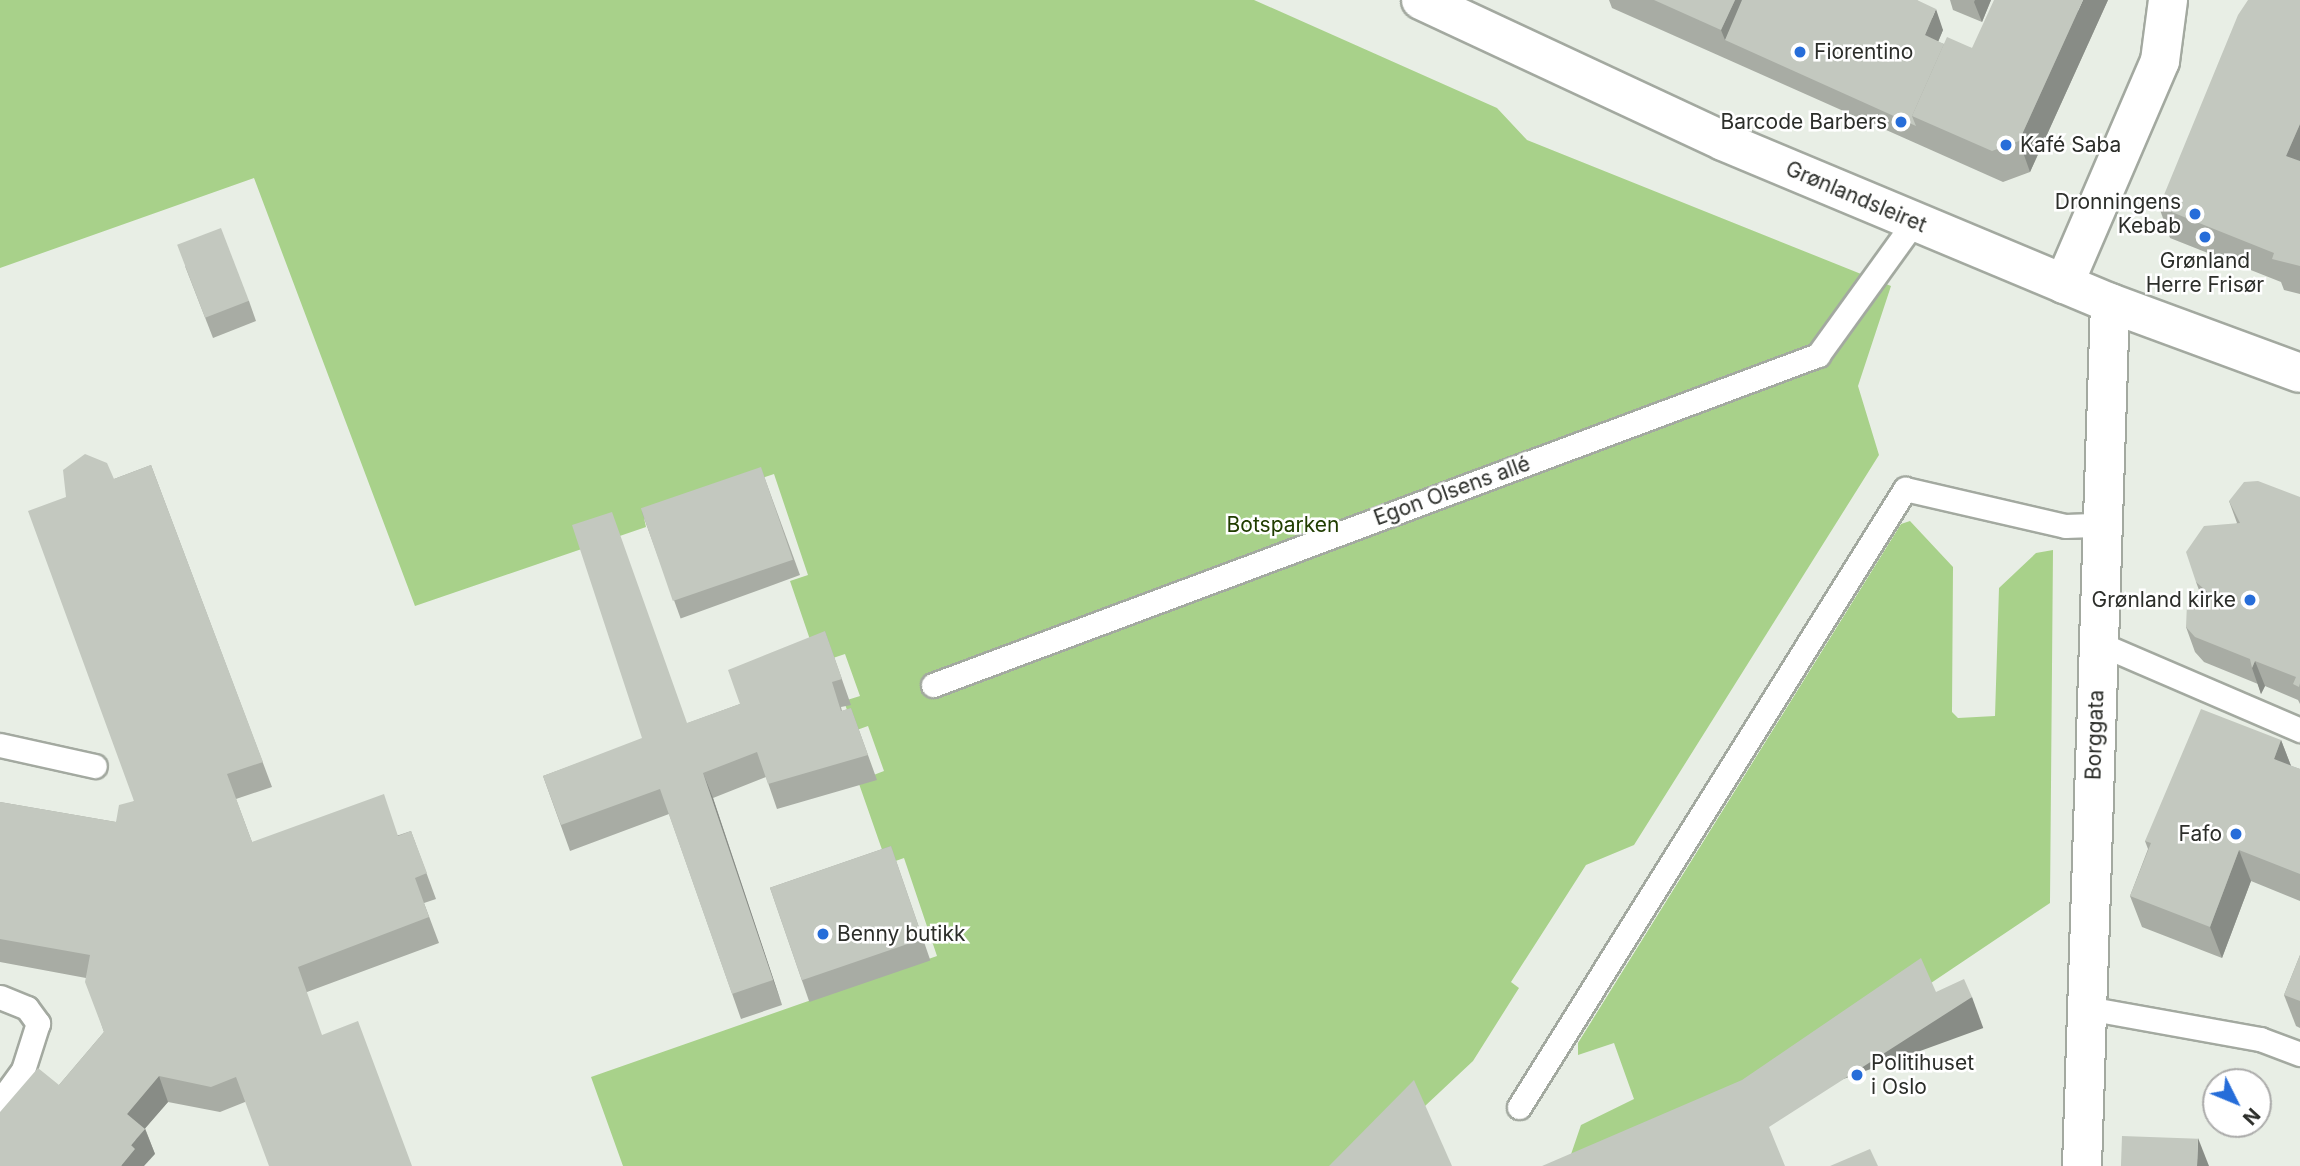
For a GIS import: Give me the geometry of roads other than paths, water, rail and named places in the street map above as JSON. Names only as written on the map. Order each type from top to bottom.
[{"type":"street","name":"Grønlandsleiret","points":[[1421,0],[1914,222],[2110,303],[2300,373]]},
{"type":"street","points":[[2064,284],[2160,61],[2168,0]]},
{"type":"street","name":"Borggata","points":[[2082,1166],[2100,526],[2110,303]]},
{"type":"lane","name":"Egon Olsens allé","points":[[933,685],[1818,355],[1914,222]]},
{"type":"lane","points":[[1519,1107],[1905,489],[2065,526],[2100,526]]},
{"type":"lane","points":[[2098,643],[2300,730]]},
{"type":"lane","points":[[0,745],[95,766]]},
{"type":"lane","points":[[0,997],[27,1008],[38,1023],[23,1070],[0,1102]]},
{"type":"lane","points":[[2087,1008],[2260,1039],[2300,1054]]},
{"type":"place","name":"Fiorentino","points":[[1800,52]]},
{"type":"place","name":"Barcode Barbers","points":[[1901,122]]},
{"type":"place","name":"Kafé Saba","points":[[2006,145]]},
{"type":"place","name":"Dronningens Kebab","points":[[2195,214]]},
{"type":"place","name":"Grønland Herre Frisør","points":[[2205,237]]},
{"type":"place","name":"Grønland kirke","points":[[2250,600]]},
{"type":"place","name":"Fafo","points":[[2236,834]]},
{"type":"place","name":"Benny butikk","points":[[823,934]]},
{"type":"place","name":"Politihuset i Oslo","points":[[1857,1075]]},
{"type":"park label","name":"Botsparken","points":[[1283,525]]}]
